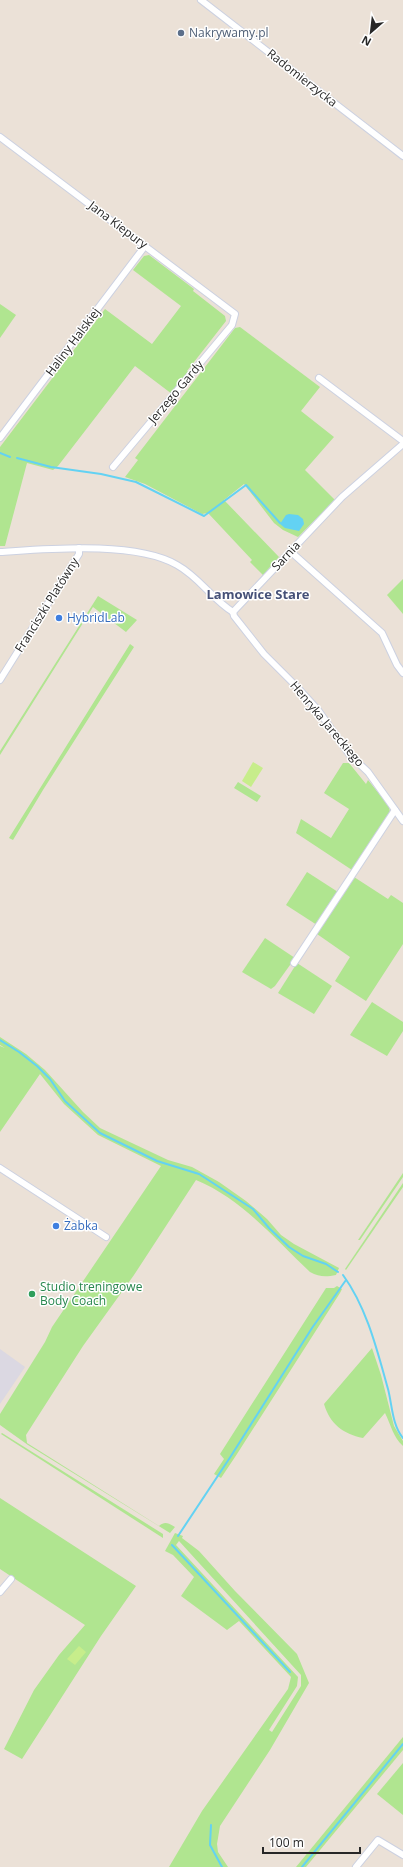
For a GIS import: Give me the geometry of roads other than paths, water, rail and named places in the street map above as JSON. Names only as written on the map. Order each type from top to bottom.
[{"type":"street","name":"Radomierzycka","points":[[201,0],[403,156]]},
{"type":"street","name":"Jana Kiepury","points":[[0,137],[235,314]]},
{"type":"street","name":"Haliny Halskiej","points":[[0,438],[145,246]]},
{"type":"street","name":"Jerzego Gardy","points":[[113,467],[232,325],[235,314]]},
{"type":"street","points":[[319,378],[403,441]]},
{"type":"street","name":"Sarnia","points":[[234,612],[342,497],[403,444]]},
{"type":"street","points":[[0,552],[79,548],[139,553],[173,563],[185,570],[221,604],[234,612]]},
{"type":"street","name":"Franciszki Platówny","points":[[0,680],[79,554],[79,548]]},
{"type":"street","points":[[290,551],[382,633],[397,666],[403,673]]},
{"type":"street","name":"Henryka Jareckiego","points":[[234,612],[234,616],[264,654],[318,710],[349,754],[368,772],[403,821]]},
{"type":"street","points":[[294,963],[395,810]]},
{"type":"street","points":[[0,1168],[106,1237]]},
{"type":"street","points":[[0,1592],[11,1580]]},
{"type":"street","points":[[356,1867],[378,1840],[403,1855]]},
{"type":"water","points":[[286,515],[298,515],[303,519],[304,524],[299,531],[285,528],[280,524]]},
{"type":"waterway","points":[[0,453],[10,457]]},
{"type":"waterway","points":[[17,458],[51,467],[101,474],[136,482],[204,516],[246,485],[280,523]]},
{"type":"waterway","points":[[0,1040],[37,1066],[50,1079],[65,1101],[100,1133],[157,1161],[199,1174],[253,1209],[269,1228],[289,1247],[303,1256],[326,1264],[338,1272]]},
{"type":"waterway","points":[[343,1275],[359,1301],[365,1315],[380,1359],[394,1421],[403,1438]]},
{"type":"waterway","points":[[178,1536],[231,1456],[312,1328],[346,1280]]},
{"type":"waterway","points":[[172,1545],[290,1672]]},
{"type":"waterway","points":[[302,1867],[403,1744]]},
{"type":"waterway","points":[[211,1825],[210,1845],[222,1867]]},
{"type":"place","name":"Nakrywamy.pl","points":[[181,33]]},
{"type":"place","name":"HybridLab","points":[[59,618]]},
{"type":"place","name":"Żabka","points":[[56,1226]]},
{"type":"place","name":"Studio treningowe Body Coach","points":[[32,1294]]},
{"type":"district","name":"Lamowice Stare","points":[[258,594]]}]
